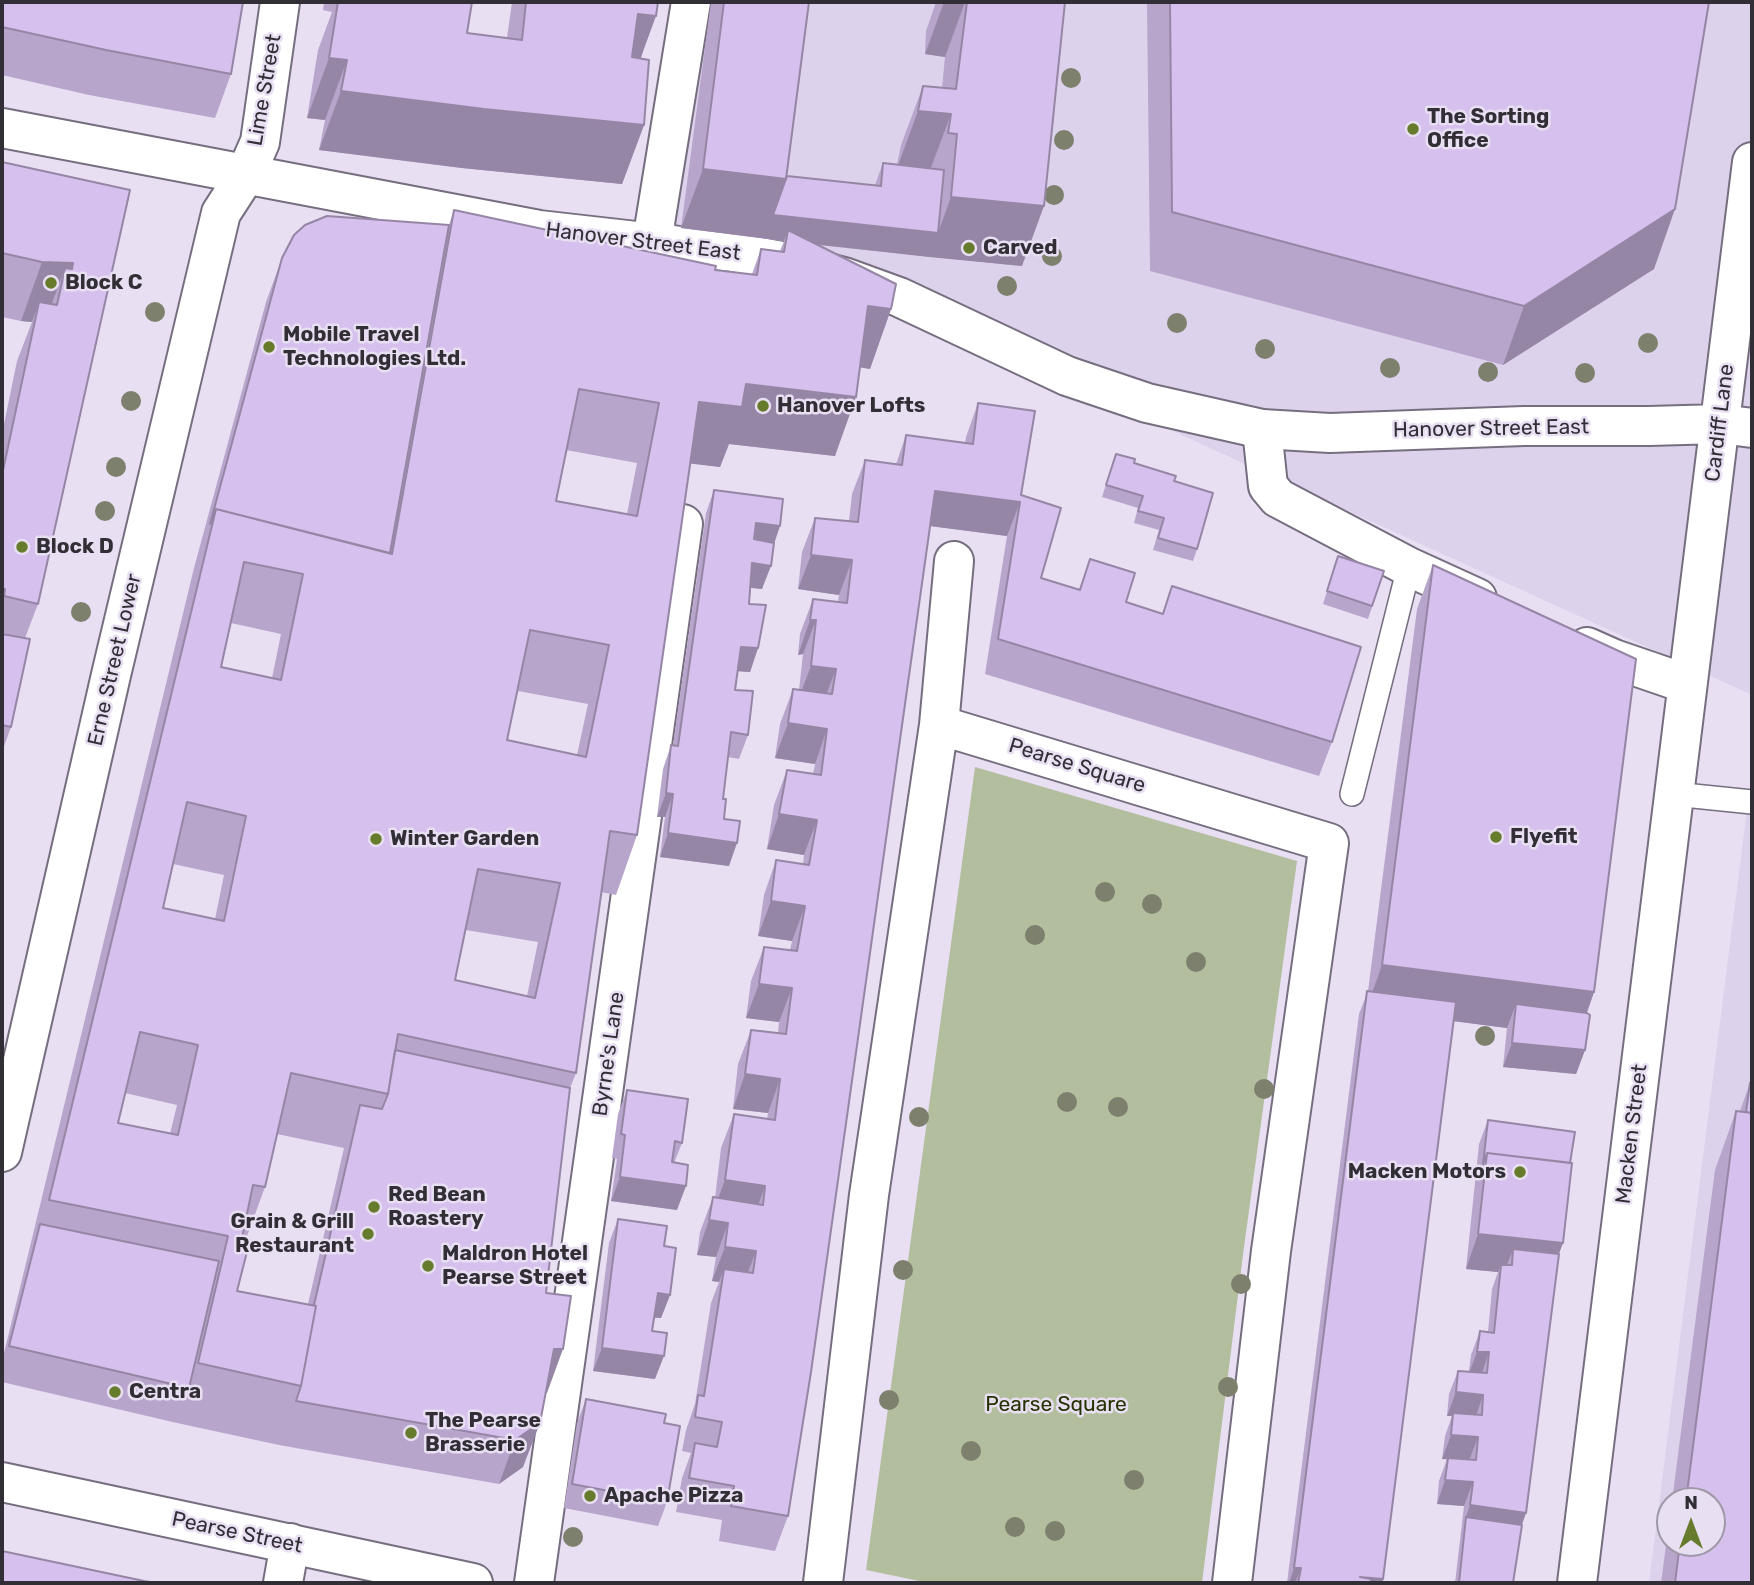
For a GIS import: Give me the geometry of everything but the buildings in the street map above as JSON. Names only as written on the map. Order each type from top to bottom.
[{"type":"street","name":"Lime Street","points":[[245,176],[260,142],[280,2]]},
{"type":"street","points":[[657,245],[655,223],[691,2]]},
{"type":"street","name":"Hanover Street East","points":[[2,128],[539,230],[733,252],[787,262],[844,277],[899,297],[1067,376],[1147,402],[1262,429],[1330,433],[1524,426],[1736,426]]},
{"type":"street","name":"Cardiff Lane","points":[[1687,684],[1736,426],[1752,162]]},
{"type":"street","name":"Erne Street Lower","points":[[2,1145],[221,213],[245,176]]},
{"type":"street","points":[[1262,429],[1268,486],[1279,498],[1409,567],[1506,610]]},
{"type":"street","name":"Byrne's Lane","points":[[534,1583],[683,524]]},
{"type":"street","points":[[823,1583],[869,1195],[939,725],[954,561]]},
{"type":"street","points":[[1554,632],[1614,659],[1687,684]]},
{"type":"street","name":"Macken Street","points":[[1577,1583],[1687,684]]},
{"type":"street","name":"Pearse Square","points":[[939,725],[1329,843],[1271,1251],[1233,1583]]},
{"type":"street","name":"Pearse Street","points":[[2,1482],[473,1583]]},
{"type":"street","points":[[283,1583],[290,1543]]},
{"type":"lane","points":[[1352,794],[1409,567]]},
{"type":"lane","points":[[1674,794],[1752,802]]},
{"type":"shaded area","points":[[675,2],[1752,2],[1752,695],[780,252],[655,223]]},
{"type":"shaded area","points":[[1752,770],[1752,1583],[1649,1583],[1656,1528],[1656,1557],[1726,1557],[1726,1487],[1661,1487]]},
{"type":"green space","name":"Pearse Square","points":[[975,767],[1297,861],[1244,1247],[1202,1583],[929,1583],[866,1570]]},
{"type":"place","name":"The Sorting Office","points":[[1413,129]]},
{"type":"place","name":"Carved","points":[[969,248]]},
{"type":"place","name":"Block C","points":[[51,283]]},
{"type":"place","name":"Mobile Travel Technologies Ltd.","points":[[269,347]]},
{"type":"place","name":"Hanover Lofts","points":[[763,406]]},
{"type":"place","name":"Block D","points":[[22,547]]},
{"type":"place","name":"Flyefit","points":[[1496,837]]},
{"type":"place","name":"Winter Garden","points":[[376,839]]},
{"type":"place","name":"Macken Motors","points":[[1520,1172]]},
{"type":"place","name":"Red Bean Roastery","points":[[374,1207]]},
{"type":"place","name":"Grain & Grill Restaurant","points":[[368,1234]]},
{"type":"place","name":"Maldron Hotel Pearse Street","points":[[428,1266]]},
{"type":"place","name":"Centra","points":[[115,1392]]},
{"type":"place","name":"The Pearse Brasserie","points":[[411,1433]]},
{"type":"place","name":"Apache Pizza","points":[[590,1496]]}]
